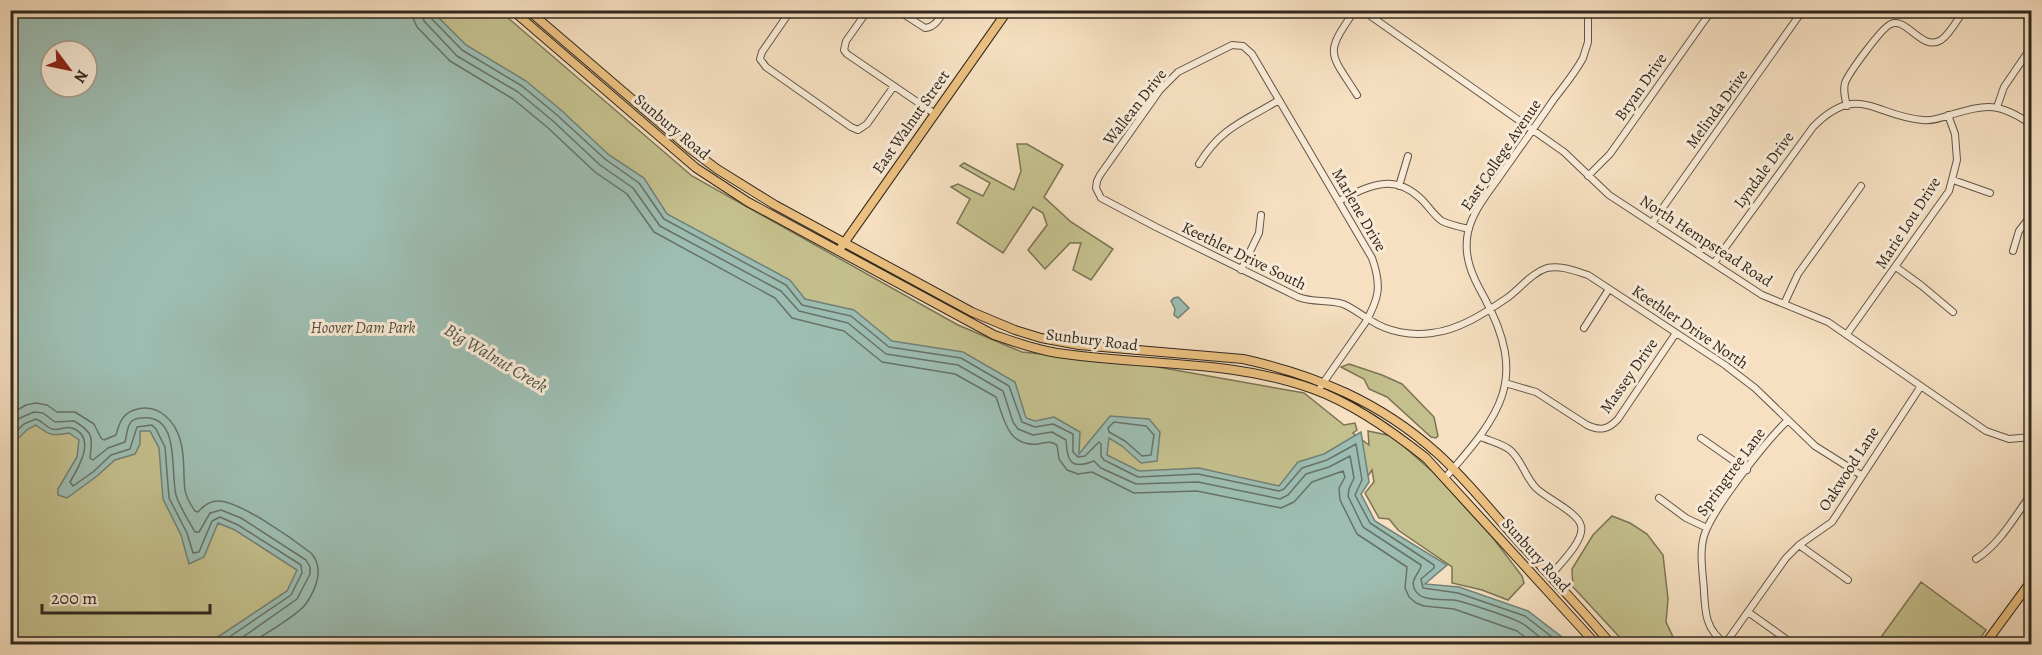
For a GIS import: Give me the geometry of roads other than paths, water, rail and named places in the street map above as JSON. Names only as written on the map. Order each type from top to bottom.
[{"type":"main road","name":"Sunbury Road","points":[[512,10],[696,168],[748,202],[994,335],[1027,346],[1065,354],[1234,369],[1292,382],[1318,391],[1366,416],[1426,458],[1596,645]]},
{"type":"main road","points":[[518,10],[537,27],[564,41]]},
{"type":"main road","name":"Sunbury Road","points":[[528,10],[688,148],[717,170],[844,243],[981,316],[1041,338],[1082,345],[1243,358],[1304,374],[1366,402],[1403,426],[1437,453],[1611,645]]},
{"type":"main road","name":"East Walnut Street","points":[[838,251],[1006,11]]},
{"type":"main road","points":[[748,202],[774,208],[836,243],[844,243]]},
{"type":"main road","points":[[838,251],[848,250],[886,271],[904,274]]},
{"type":"main road","points":[[1985,645],[2031,580]]},
{"type":"street","points":[[791,10],[762,52],[760,59],[766,67],[858,130],[867,124],[894,86]]},
{"type":"street","points":[[868,10],[846,41],[844,50],[935,114]]},
{"type":"street","points":[[897,10],[925,28],[931,28],[945,10]]},
{"type":"street","points":[[1355,10],[1337,36],[1333,49],[1336,62],[1357,95]]},
{"type":"street","name":"North Hempstead Road","points":[[1362,10],[1564,152],[1609,195],[1762,295],[1828,322],[1986,431],[2009,439],[2031,437]]},
{"type":"street","name":"East College Avenue","points":[[1445,478],[1481,437],[1498,409],[1505,383],[1504,346],[1490,308],[1474,280],[1469,263],[1467,241],[1469,229],[1482,201],[1583,58],[1588,42],[1588,10]]},
{"type":"street","name":"Bryan Drive","points":[[1588,176],[1610,154],[1712,10]]},
{"type":"street","name":"Melinda Drive","points":[[1652,223],[1803,10]]},
{"type":"street","points":[[1964,10],[1945,36],[1940,41],[1932,43],[1897,23],[1890,24],[1879,34],[1845,83],[1847,106],[1871,105],[1905,117],[1923,120],[1934,120],[1980,106],[1997,107],[2009,111],[2031,125]]},
{"type":"street","name":"Wallean Drive","points":[[1096,188],[1100,175],[1160,90],[1172,78],[1196,62],[1232,45],[1243,46]]},
{"type":"street","name":"Marlene Drive","points":[[1243,46],[1252,54],[1372,258],[1379,281],[1378,294],[1368,319],[1318,391]]},
{"type":"street","points":[[1997,107],[2004,87],[2031,46]]},
{"type":"street","points":[[1199,164],[1219,136],[1279,100]]},
{"type":"street","name":"Lyndale Drive","points":[[1714,263],[1813,127],[1838,108],[1847,106]]},
{"type":"street","name":"Marie Lou Drive","points":[[1847,334],[1939,207],[1953,180],[1957,160],[1955,134],[1948,115]]},
{"type":"street","points":[[1399,186],[1408,156]]},
{"type":"street","points":[[1953,180],[1990,193]]},
{"type":"street","points":[[1339,201],[1360,189],[1377,183],[1399,186],[1419,196],[1441,220],[1469,229]]},
{"type":"street","points":[[1784,304],[1798,274],[1861,186]]},
{"type":"street","name":"Keethler Drive South","points":[[1096,188],[1101,198],[1241,270],[1307,301],[1341,303],[1378,325],[1401,332],[1431,333],[1457,327],[1490,308]]},
{"type":"street","points":[[2013,251],[2019,231],[2031,214]]},
{"type":"street","points":[[1241,270],[1259,233],[1261,215]]},
{"type":"street","name":"Keethler Drive North","points":[[1490,308],[1507,298],[1533,275],[1547,268],[1562,267],[1588,275],[1725,364],[1755,388],[1815,446],[1861,475]]},
{"type":"street","points":[[1896,267],[1953,312]]},
{"type":"street","points":[[1584,328],[1609,289]]},
{"type":"street","name":"Massey Drive","points":[[1505,383],[1536,392],[1595,429],[1605,429],[1618,419],[1676,333]]},
{"type":"street","name":"Oakwood Lane","points":[[1725,644],[1786,558],[1832,522],[1921,386]]},
{"type":"street","name":"Springtree Lane","points":[[1725,644],[1709,627],[1705,610],[1702,549],[1707,528],[1747,470],[1788,420]]},
{"type":"street","points":[[1481,437],[1507,447],[1536,488],[1575,516],[1580,523],[1582,529],[1580,537],[1550,576]]},
{"type":"street","points":[[1701,438],[1747,470]]},
{"type":"street","points":[[1976,559],[1988,552],[2031,493]]},
{"type":"street","points":[[1659,498],[1686,518],[1707,528]]},
{"type":"street","points":[[1800,545],[1848,580]]},
{"type":"street","points":[[1748,612],[1793,645]]},
{"type":"water","name":"Hoover Dam Park","points":[[11,10],[432,11],[466,45],[526,81],[609,155],[644,178],[667,214],[790,280],[805,299],[854,310],[892,341],[963,352],[1015,382],[1026,418],[1035,421],[1054,417],[1080,432],[1079,454],[1110,416],[1149,419],[1160,432],[1157,461],[1141,463],[1109,438],[1107,455],[1139,471],[1199,468],[1279,486],[1298,462],[1324,454],[1361,432],[1369,482],[1361,494],[1375,521],[1447,565],[1425,584],[1459,587],[1528,611],[1571,644],[207,644],[287,591],[297,570],[235,530],[218,523],[204,557],[189,564],[181,535],[163,499],[159,448],[150,431],[140,431],[140,444],[135,454],[115,460],[67,498],[58,495],[58,489],[77,457],[79,440],[69,433],[55,435],[48,433],[36,425],[28,429],[11,445]]},
{"type":"water","points":[[1178,297],[1189,308],[1178,318],[1174,315],[1175,309],[1171,301]]},
{"type":"water label","name":"Big Walnut Creek","points":[[496,358]]}]
